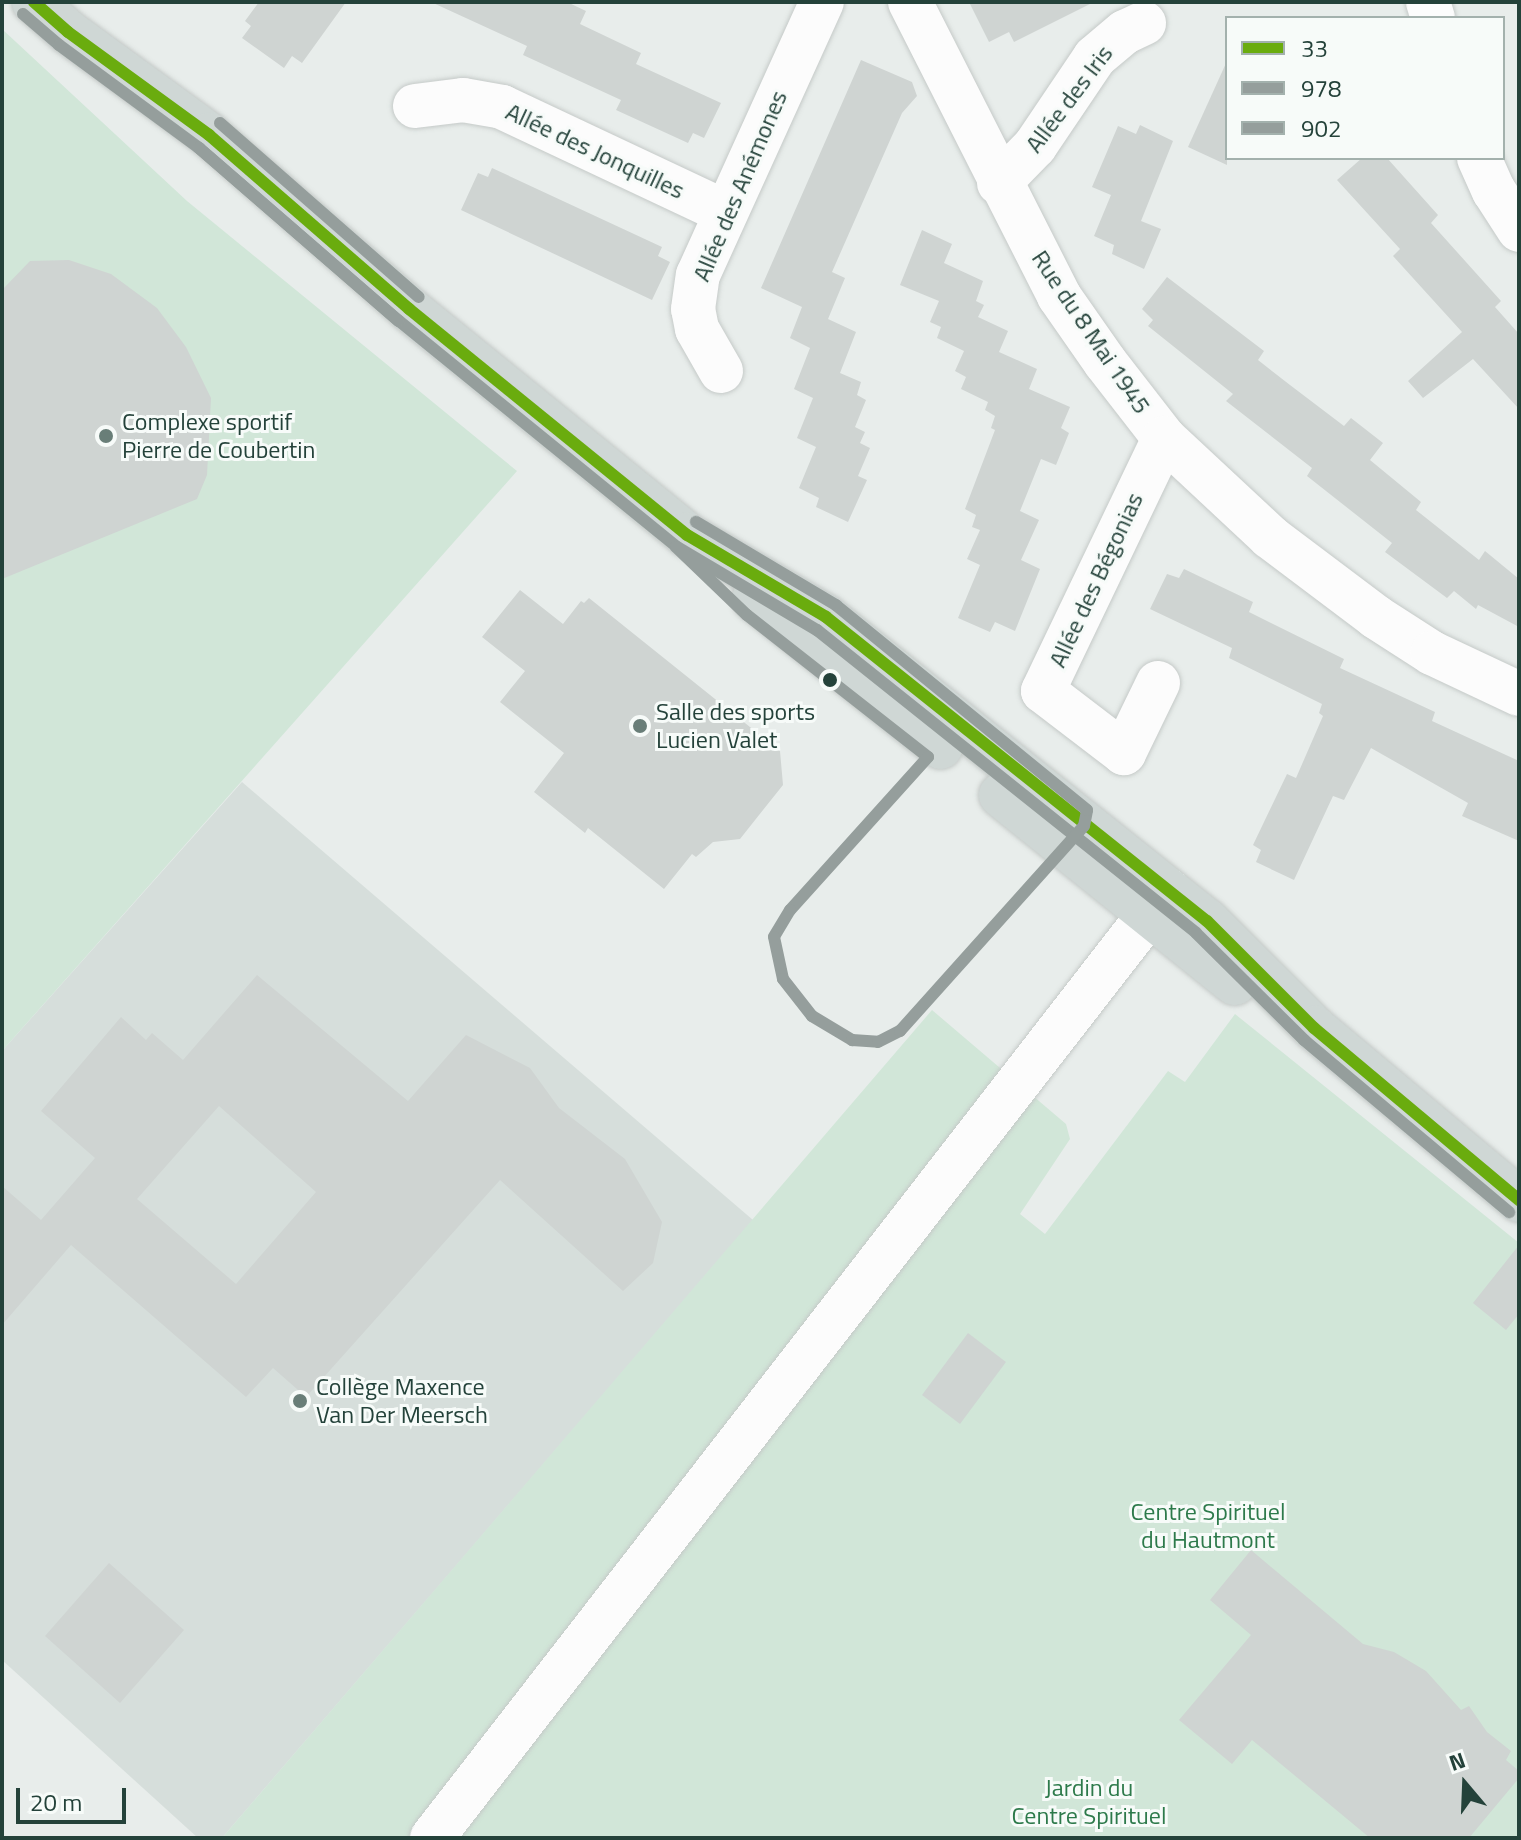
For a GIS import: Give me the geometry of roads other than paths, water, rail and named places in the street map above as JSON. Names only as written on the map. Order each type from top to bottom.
[{"type":"main road","points":[[34,2],[68,32],[209,135]]},
{"type":"main road","points":[[80,2],[209,135],[409,309],[687,535],[826,617],[1158,902],[1222,934],[1297,1013],[1386,1092],[1519,1200]]},
{"type":"street","name":"Allée des Anémones","points":[[721,371],[706,351],[693,309],[698,275],[822,2]]},
{"type":"street","name":"Rue du 8 Mai 1945","points":[[910,2],[999,183],[1059,296],[1164,438],[1270,537],[1376,617],[1432,653],[1519,694]]},
{"type":"street","name":"Allée des Iris","points":[[999,183],[1035,146],[1095,57],[1125,32],[1144,23]]},
{"type":"street","name":"Allée des Jonquilles","points":[[415,106],[463,100],[502,107],[725,212]]},
{"type":"street","points":[[1480,160],[1494,191],[1519,230]]},
{"type":"street","name":"Allée des Bégonias","points":[[1158,683],[1124,753],[1043,691],[1164,438]]},
{"type":"street","points":[[432,1838],[1158,902]]},
{"type":"place","name":"Complexe sportif Pierre de Coubertin","points":[[106,436]]},
{"type":"place","name":"Salle des sports Lucien Valet","points":[[640,726]]},
{"type":"place","name":"Collège Maxence Van Der Meersch","points":[[300,1401]]},
{"type":"park label","name":"Centre Spirituel du Hautmont","points":[[1208,1526]]},
{"type":"park label","name":"Jardin du Centre Spirituel","points":[[1089,1802]]}]
